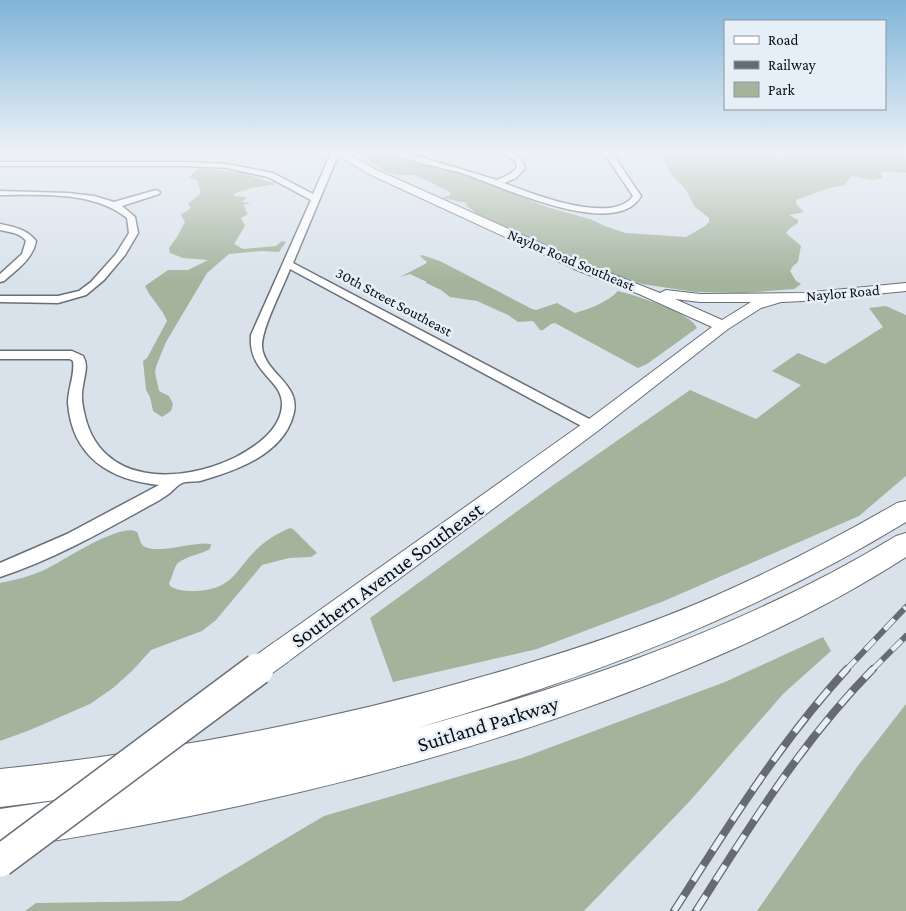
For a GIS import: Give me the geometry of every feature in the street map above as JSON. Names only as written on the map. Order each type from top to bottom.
[{"type":"highway","name":"Suitland Parkway","points":[[0,788],[103,776],[221,757],[314,738],[432,708],[569,666],[666,630],[773,584],[841,549],[906,510]]},
{"type":"highway","name":"Suitland Parkway","points":[[0,829],[170,803],[288,779],[410,748],[520,716],[662,664],[738,632],[846,579],[906,544]]},
{"type":"main road","name":"Naylor Road Southeast","points":[[425,196],[559,257],[724,326]]},
{"type":"main road","name":"Naylor Road","points":[[644,291],[700,298],[780,297],[812,296],[906,287]]},
{"type":"main road","name":"Southern Avenue Southeast","points":[[0,861],[281,652],[592,426],[724,326],[756,305],[780,297]]},
{"type":"street","points":[[0,299],[63,299],[84,293],[121,254],[132,238],[134,230],[133,221],[115,205],[77,196]]},
{"type":"street","points":[[115,205],[145,196]]},
{"type":"street","points":[[309,196],[316,199]]},
{"type":"street","points":[[0,355],[65,355],[77,357],[80,363],[75,393],[76,411],[84,434],[95,452],[104,462],[128,475],[149,480],[175,480],[206,475],[234,464],[271,440],[284,423],[288,408],[287,394],[260,362],[255,345],[260,328],[318,196]]},
{"type":"street","points":[[532,196],[561,206],[586,210],[622,208],[633,202],[637,196]]},
{"type":"street","points":[[0,227],[22,233],[29,238],[32,244],[24,258],[0,279]]},
{"type":"street","name":"30th Street Southeast","points":[[288,264],[592,426]]},
{"type":"street","points":[[0,570],[42,554],[73,539],[160,492],[175,480]]},
{"type":"green space","points":[[198,196],[247,197],[242,202],[251,203],[243,205],[248,214],[241,218],[245,226],[234,244],[243,249],[276,246],[282,241],[286,242],[279,252],[261,251],[229,254],[207,273],[166,342],[157,364],[155,372],[159,391],[169,396],[173,404],[171,411],[162,417],[153,411],[150,397],[146,390],[143,361],[147,358],[167,321],[145,286],[168,270],[188,270],[208,260],[183,258],[170,253],[169,248],[185,222],[181,215],[191,208],[188,204]]},
{"type":"green space","points":[[449,196],[519,196],[550,208],[590,219],[625,233],[686,237],[709,222],[709,218],[694,206],[689,196],[808,196],[796,200],[796,204],[804,212],[789,215],[798,220],[798,223],[786,233],[801,246],[798,262],[790,271],[796,281],[801,284],[794,289],[744,293],[695,292],[642,284],[613,274],[477,214],[466,205],[467,203],[442,198]]},
{"type":"green space","points":[[420,256],[440,261],[532,309],[536,310],[557,303],[575,313],[604,302],[618,291],[685,316],[697,328],[647,364],[638,368],[555,323],[540,330],[533,321],[518,322],[508,315],[477,301],[450,297],[441,290],[410,274],[400,277],[427,262]]},
{"type":"green space","points":[[886,306],[906,315],[906,476],[859,516],[664,601],[537,649],[393,682],[370,618],[552,486],[690,390],[756,419],[801,385],[772,371],[798,353],[825,364],[883,327],[869,308]]},
{"type":"green space","points":[[290,528],[317,553],[311,557],[289,558],[262,565],[216,620],[202,631],[151,650],[113,688],[90,704],[0,741],[0,583],[42,571],[90,544],[118,532],[129,530],[137,532],[141,543],[153,549],[204,543],[211,544],[210,549],[184,559],[177,564],[169,583],[173,588],[183,590],[209,589],[218,587],[226,582],[261,546],[272,537]]},
{"type":"green space","points":[[823,637],[831,651],[783,694],[689,802],[584,911],[25,911],[36,903],[181,901],[324,816],[522,758],[725,682]]},
{"type":"green space","points":[[906,704],[906,911],[757,911],[857,767]]},
{"type":"railway","points":[[846,670],[906,607]]},
{"type":"railway","points":[[873,669],[906,636]]},
{"type":"railway","points":[[674,911],[755,786],[799,726],[847,669]]},
{"type":"railway","points":[[696,911],[778,785],[823,725],[873,669]]}]
